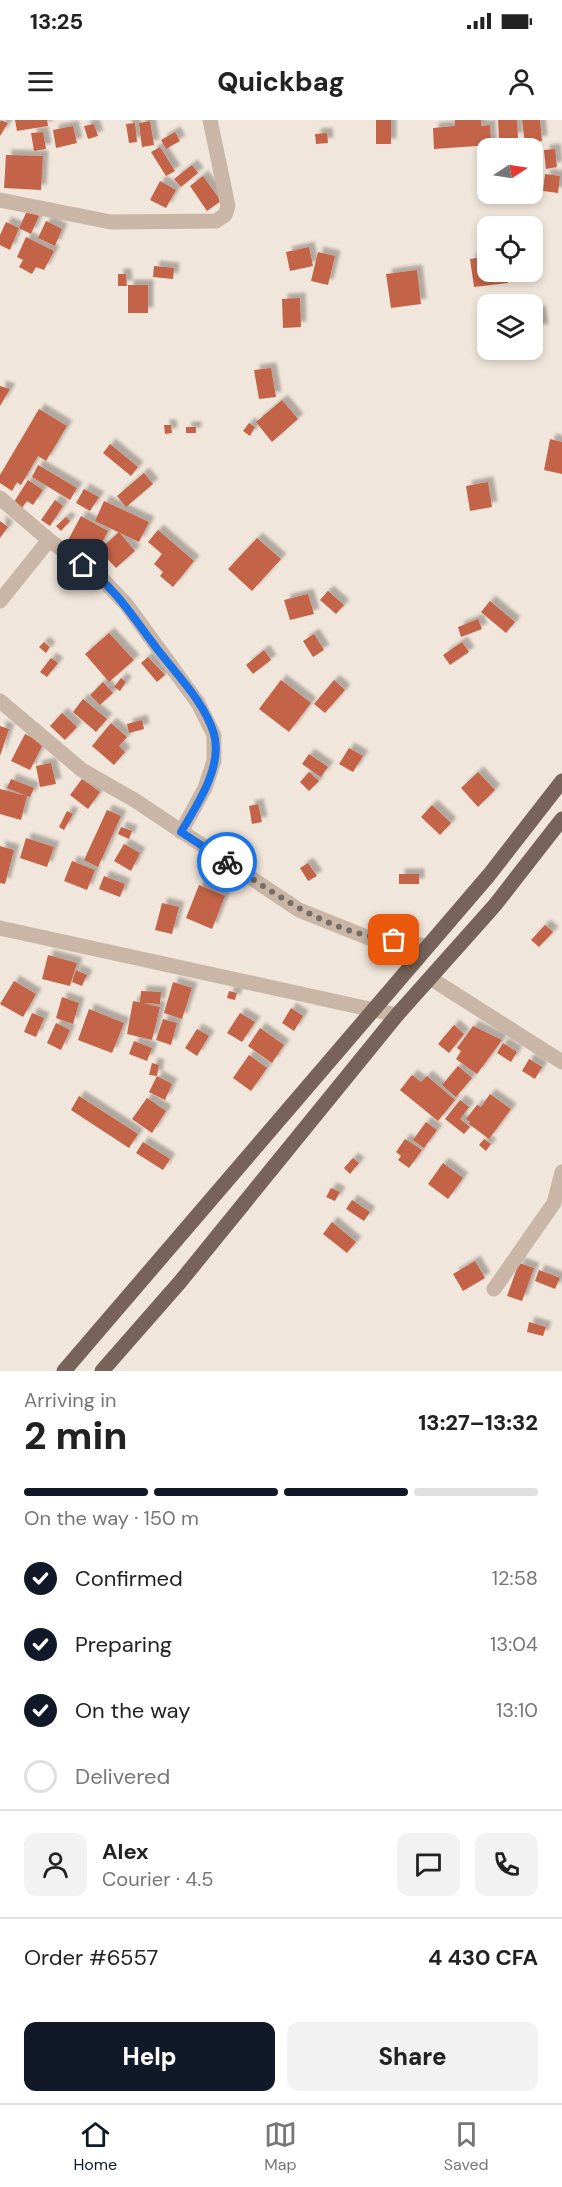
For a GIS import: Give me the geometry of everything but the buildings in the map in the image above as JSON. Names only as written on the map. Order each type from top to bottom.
[{"type":"main road","points":[[64,1371],[489,875],[562,781]]},
{"type":"main road","points":[[102,1371],[180,1282],[397,1015],[495,905],[562,819]]},
{"type":"street","points":[[0,200],[111,222],[216,221],[225,214],[228,206],[210,120]]},
{"type":"street","points":[[0,498],[49,540],[100,577],[126,604],[198,703],[214,735],[214,761],[205,788],[181,832]]},
{"type":"street","points":[[0,601],[49,540]]},
{"type":"street","points":[[0,701],[82,770],[136,801],[308,914],[369,938],[427,946]]},
{"type":"street","points":[[0,928],[397,1015]]},
{"type":"street","points":[[430,978],[562,1062]]},
{"type":"street","points":[[494,1289],[554,1203],[562,1172]]},
{"type":"way so far","points":[[227,862],[299,910],[369,938],[394,940]]},
{"type":"route","points":[[83,565],[100,577],[126,604],[153,645],[198,703],[214,735],[214,761],[205,788],[181,832],[227,862]]}]
